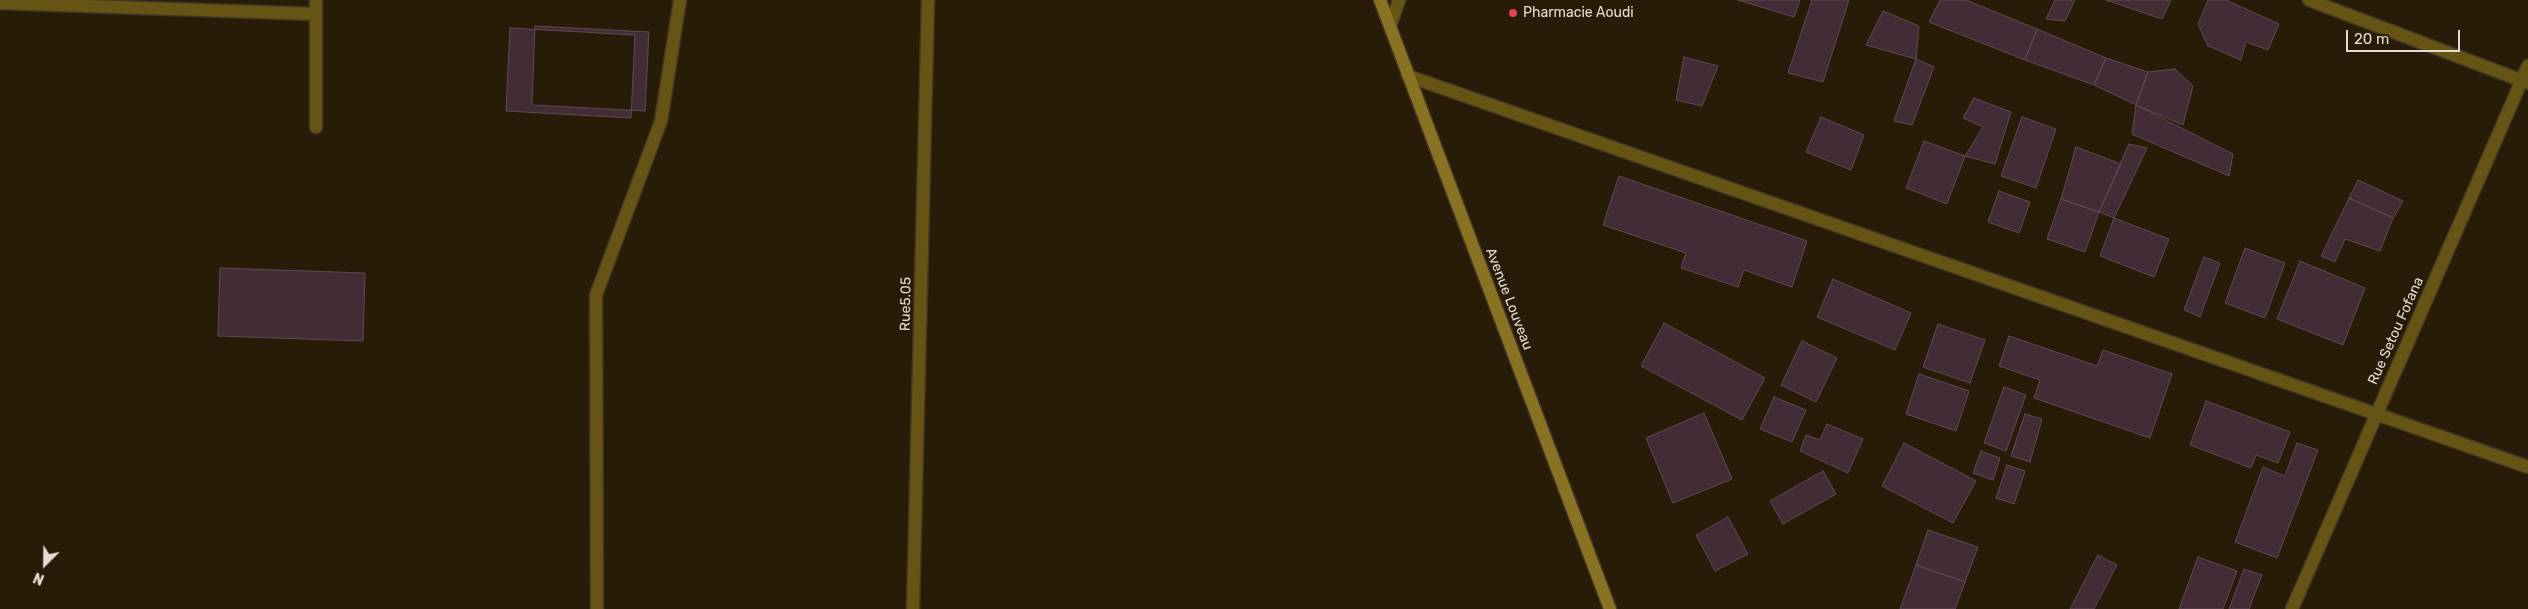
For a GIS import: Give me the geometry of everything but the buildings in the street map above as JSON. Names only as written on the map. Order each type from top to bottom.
[{"type":"main road","name":"Avenue Louveau","points":[[1380,0],[1610,609]]},
{"type":"street","points":[[316,0],[316,127]]},
{"type":"street","points":[[597,609],[596,295],[661,121],[680,0]]},
{"type":"street","name":"Rue5.05","points":[[913,609],[928,0]]},
{"type":"street","points":[[1390,26],[1399,0]]},
{"type":"street","points":[[2309,0],[2525,82]]},
{"type":"street","points":[[0,3],[316,14]]},
{"type":"street","name":"Rue Setou Fofana","points":[[2292,609],[2376,414],[2525,82],[2528,66]]},
{"type":"street","points":[[1408,76],[2528,467]]},
{"type":"place","name":"Pharmacie Aoudi","points":[[1513,13]]}]
